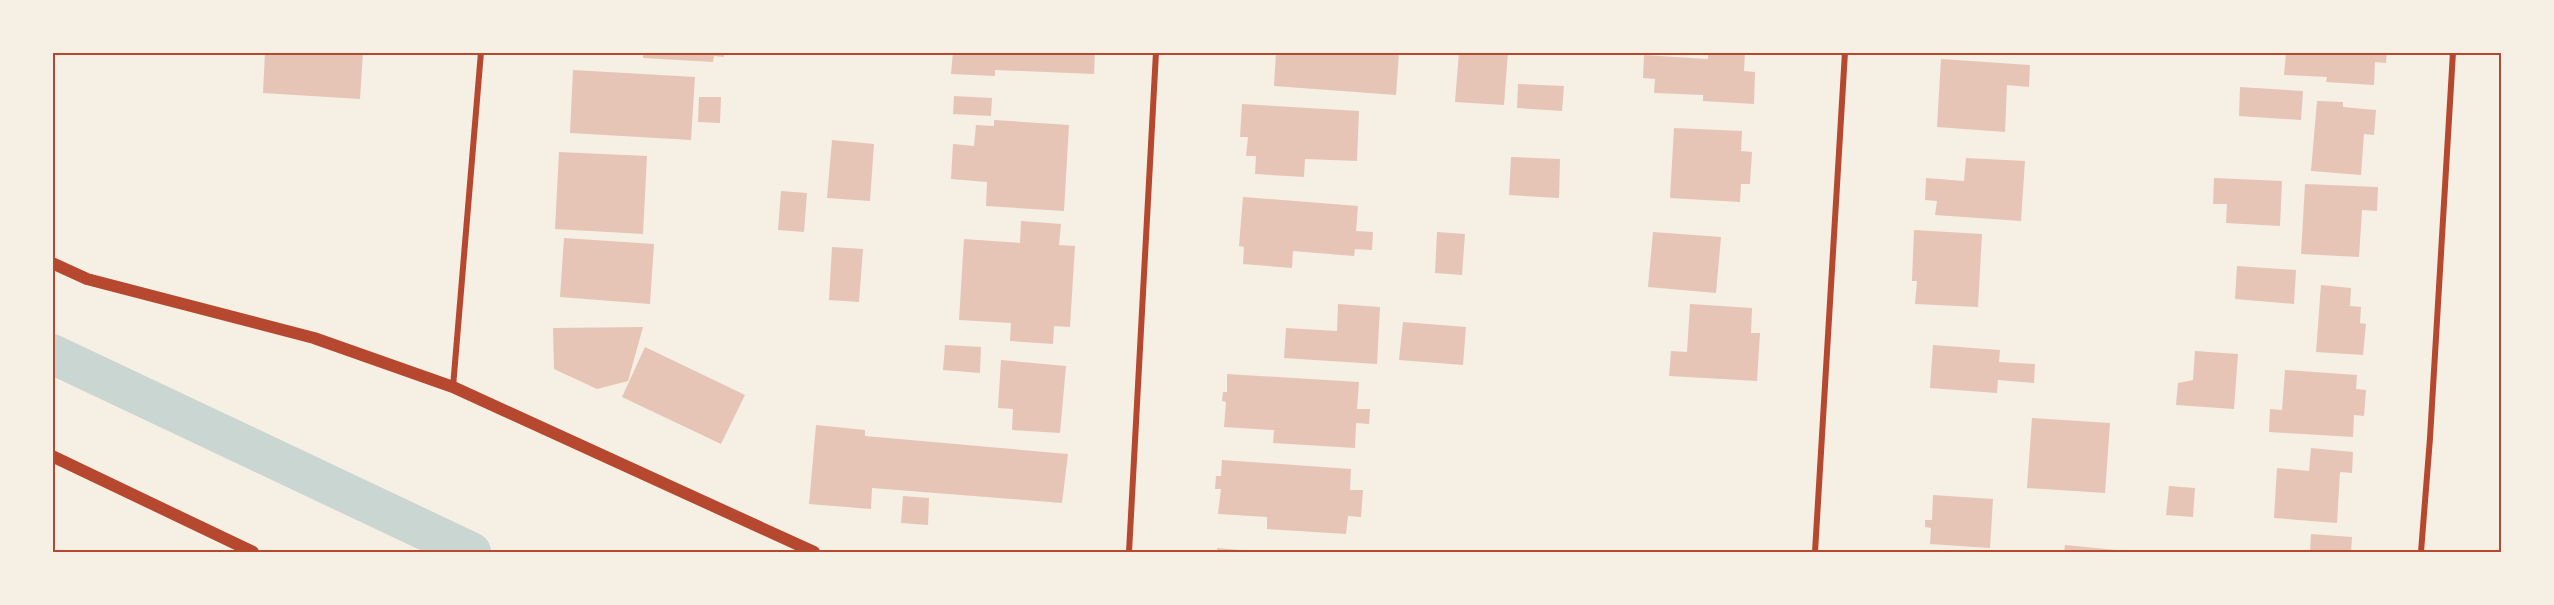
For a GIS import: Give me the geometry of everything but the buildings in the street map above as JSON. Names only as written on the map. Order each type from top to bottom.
[{"type":"main road","points":[[52,263],[87,279],[314,338],[453,387],[814,552]]},
{"type":"main road","points":[[52,456],[253,552]]},
{"type":"street","points":[[453,387],[481,52]]},
{"type":"street","points":[[1129,552],[1156,52]]},
{"type":"street","points":[[1815,552],[1845,52]]},
{"type":"street","points":[[2421,552],[2431,426],[2453,52]]},
{"type":"waterway","points":[[52,354],[471,552]]}]
